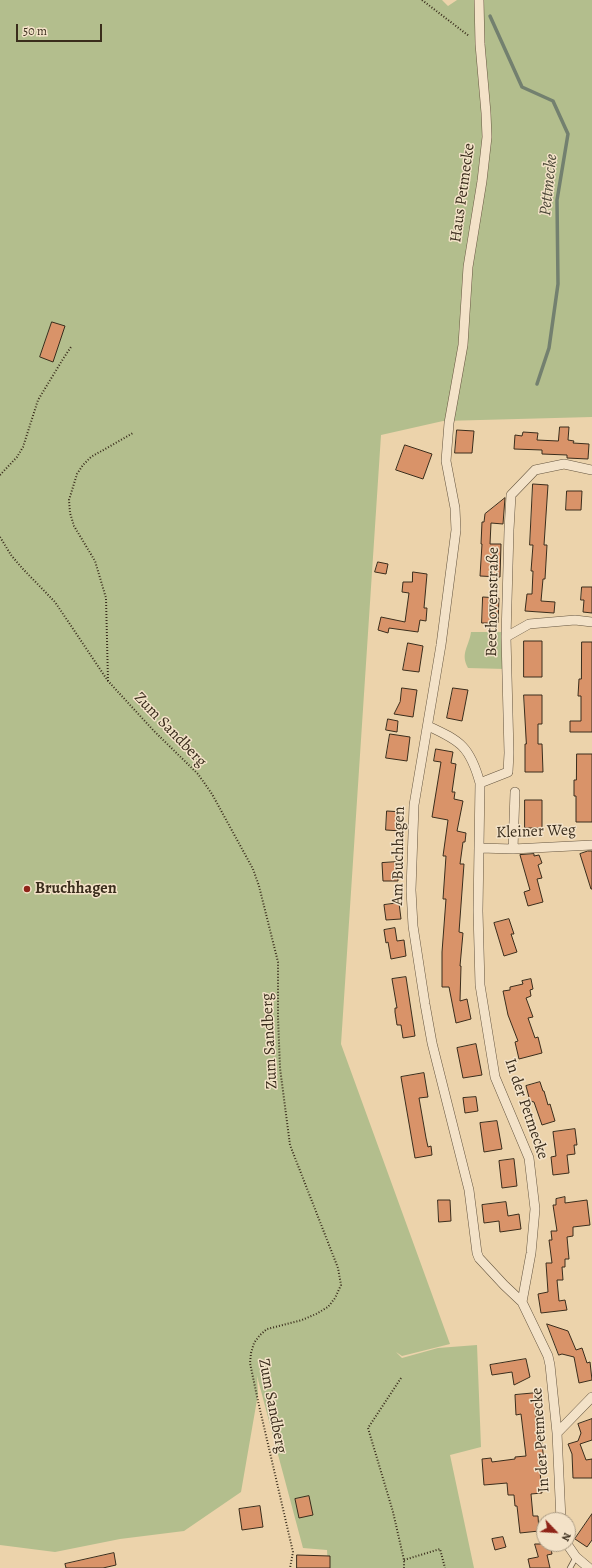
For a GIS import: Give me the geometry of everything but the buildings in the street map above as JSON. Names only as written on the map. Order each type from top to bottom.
[{"type":"street","name":"Haus Petmecke","points":[[455,390],[463,344],[468,267],[482,181],[487,137],[480,44],[479,0]]},
{"type":"street","name":"Am Buchhagen","points":[[455,390],[449,423],[446,461],[455,508],[456,530],[442,645],[414,805],[411,890],[413,926],[432,1044],[470,1190],[476,1253],[489,1269],[522,1302]]},
{"type":"street","name":"Beethovenstraße","points":[[480,782],[508,772],[509,753],[506,637],[511,495],[535,470],[564,464],[592,470]]},
{"type":"street","points":[[506,637],[530,624],[575,620],[592,622]]},
{"type":"street","name":"In der Petmecke","points":[[428,726],[457,742],[466,749],[475,763],[480,782],[478,911],[480,985],[495,1077],[529,1158],[535,1209],[531,1253],[522,1302],[548,1356],[552,1378],[557,1433],[561,1512]]},
{"type":"street","points":[[513,848],[515,792]]},
{"type":"street","name":"Kleiner Weg","points":[[480,848],[592,845]]},
{"type":"street","points":[[557,1433],[592,1397]]},
{"type":"street","points":[[573,1552],[589,1568]]},
{"type":"lane","points":[[570,1568],[576,1557]]},
{"type":"path","points":[[422,0],[450,23],[480,44]]},
{"type":"path","points":[[0,475],[23,447],[38,400],[71,348]]},
{"type":"path","points":[[108,681],[106,598],[95,561],[74,526],[70,513],[69,500],[77,474],[83,465],[91,457],[133,433]]},
{"type":"path","name":"Zum Sandberg","points":[[0,537],[11,555],[55,602],[108,681],[154,731],[198,774],[212,794],[253,869],[259,886],[278,962],[280,1068],[290,1145],[338,1268],[341,1285],[335,1298],[328,1307],[302,1320],[267,1329],[254,1343],[250,1353],[250,1363],[261,1416],[293,1552],[290,1568]]},
{"type":"path","points":[[401,1378],[368,1428],[393,1512],[404,1560],[404,1568]]},
{"type":"path","points":[[404,1560],[440,1549],[445,1568]]},
{"type":"green space","points":[[0,0],[442,0],[448,6],[457,0],[592,0],[592,417],[443,421],[381,435],[341,1044],[450,1344],[402,1356],[396,1352],[402,1358],[438,1348],[477,1345],[481,1447],[450,1455],[474,1568],[328,1568],[327,1550],[303,1548],[257,1376],[258,1394],[241,1492],[184,1531],[120,1539],[55,1552],[0,1545]]},
{"type":"green space","points":[[471,632],[505,632],[505,669],[468,668],[465,654]]},
{"type":"waterway","name":"Pettmecke","points":[[490,16],[522,87],[553,101],[568,134],[557,200],[558,284],[549,348],[537,384]]},
{"type":"place","name":"Bruchhagen","points":[[27,889]]}]
